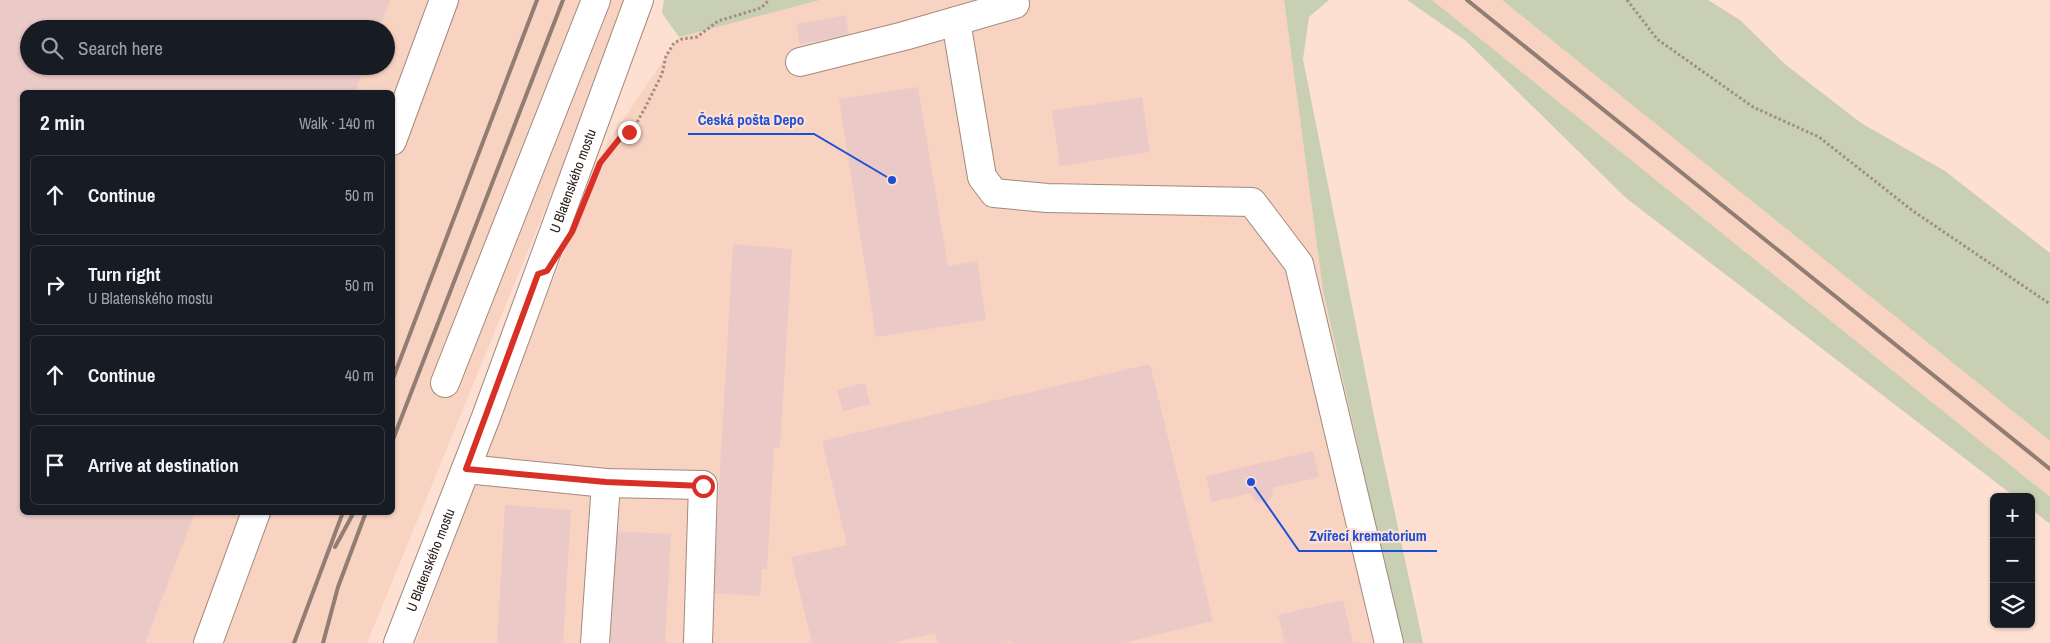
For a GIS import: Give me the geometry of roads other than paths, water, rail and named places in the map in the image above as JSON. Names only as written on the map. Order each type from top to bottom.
[{"type":"street","points":[[395,133],[444,0]]},
{"type":"street","points":[[445,383],[596,0]]},
{"type":"street","name":"U Blatenského mostu","points":[[398,643],[466,469],[639,0]]},
{"type":"street","points":[[800,62],[904,36],[1015,4]]},
{"type":"street","points":[[956,20],[982,177],[994,193],[1047,198],[1252,202],[1299,264],[1389,643]]},
{"type":"street","points":[[466,469],[606,482],[703,486],[698,643]]},
{"type":"street","points":[[595,643],[606,482]]},
{"type":"street","points":[[208,643],[255,515]]},
{"type":"railway","points":[[395,373],[537,0]]},
{"type":"railway","points":[[395,434],[563,0]]},
{"type":"railway","points":[[1467,0],[2050,469]]},
{"type":"railway","points":[[294,643],[342,515]]},
{"type":"railway","points":[[335,547],[352,515]]},
{"type":"railway","points":[[323,643],[338,587],[365,515]]},
{"type":"place","name":"Česká pošta Depo","points":[[892,180]]},
{"type":"place","name":"Zvířecí krematorium","points":[[1251,482]]}]
